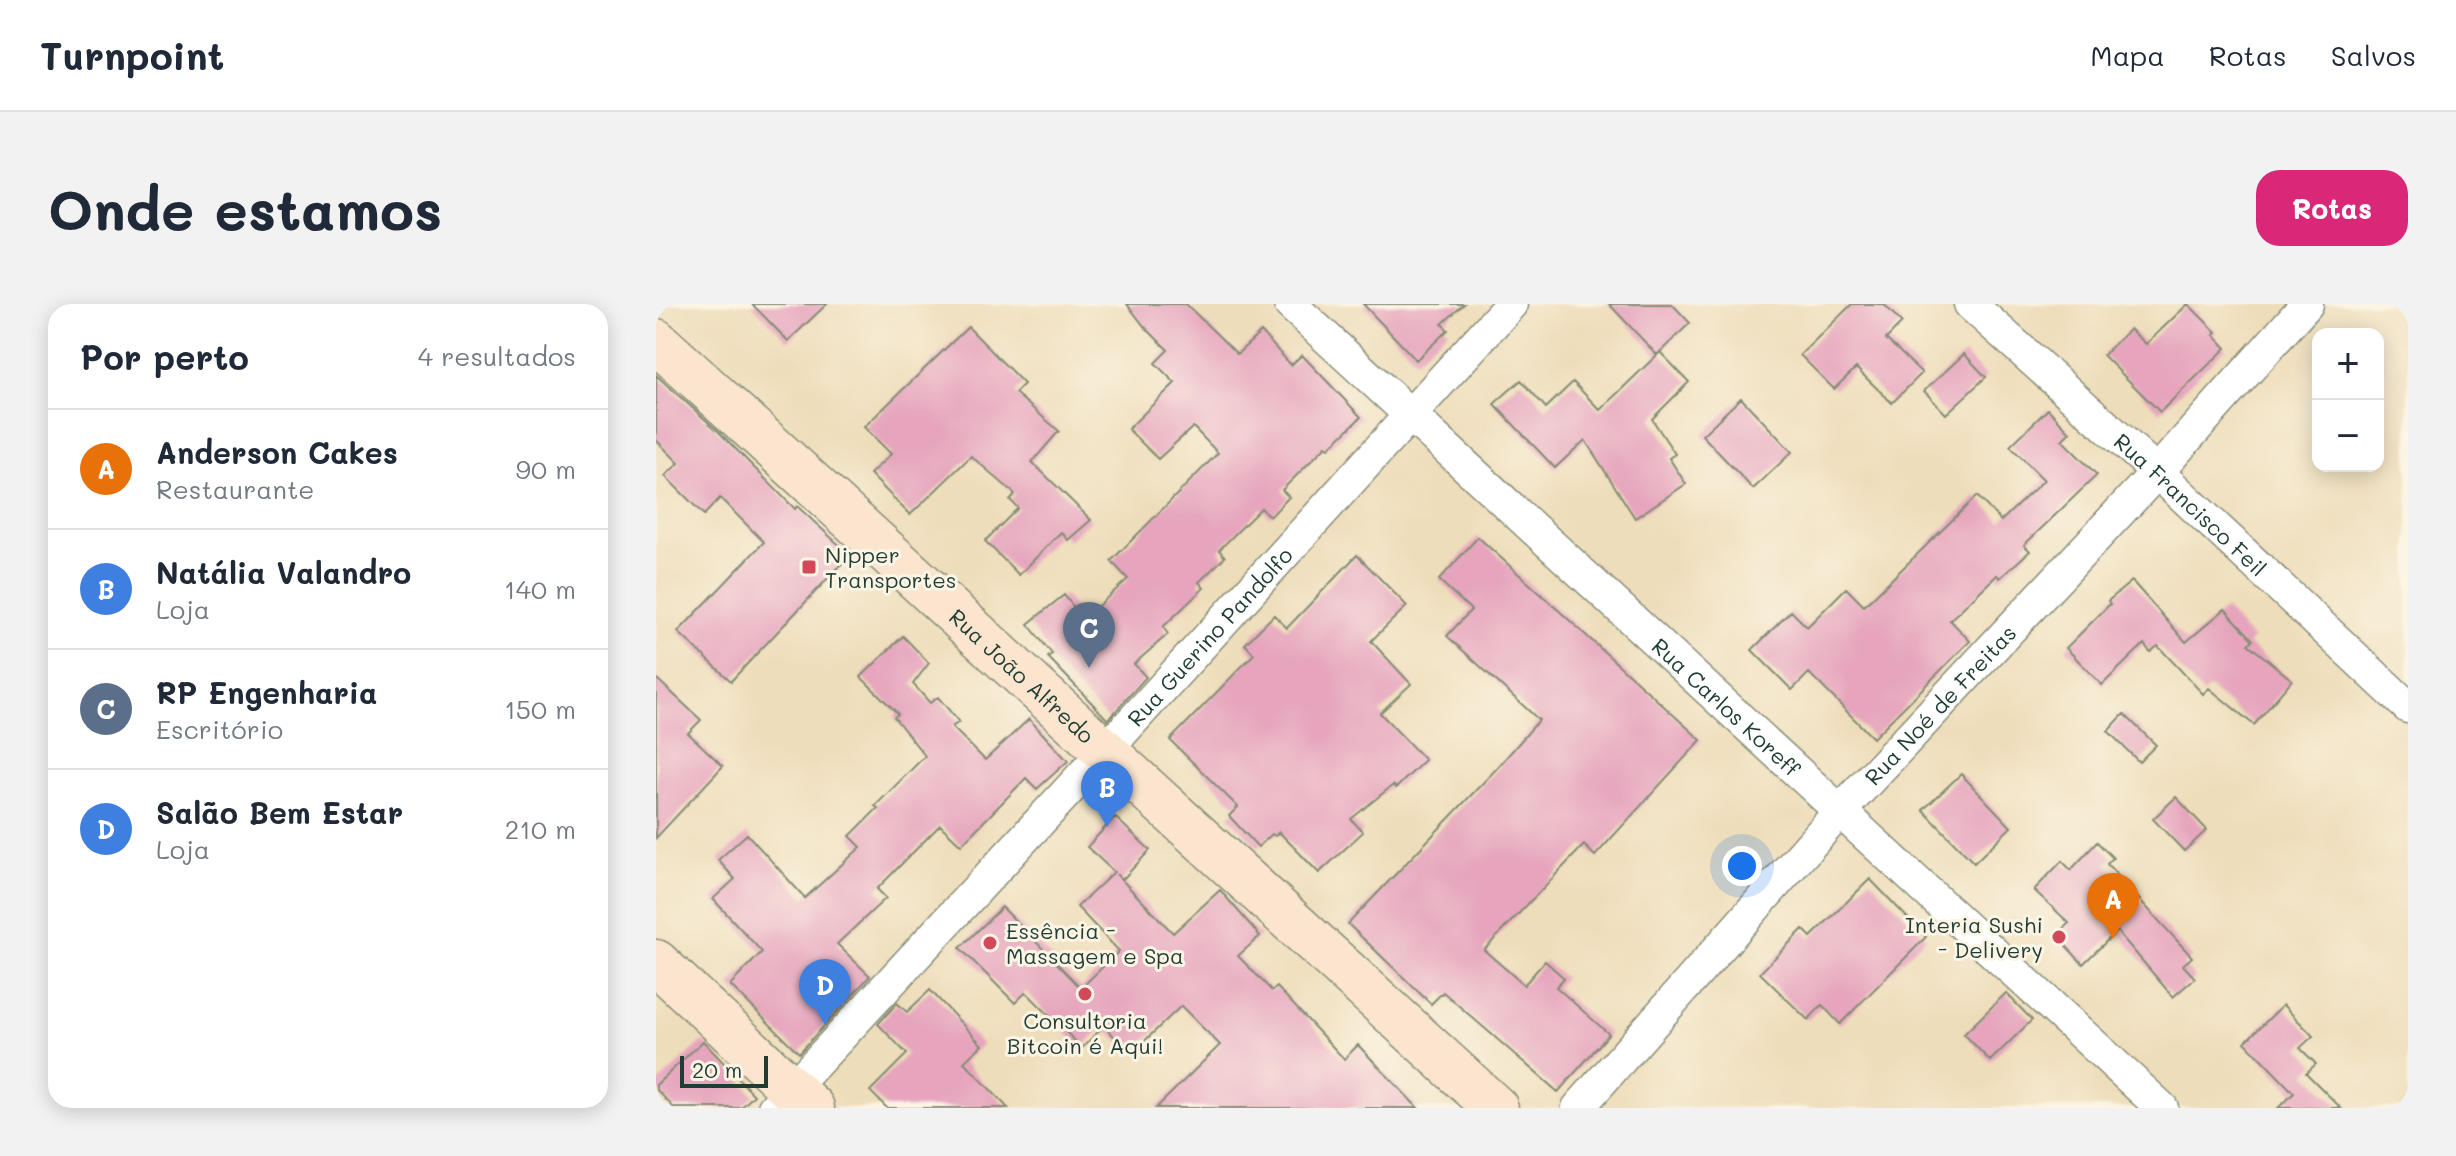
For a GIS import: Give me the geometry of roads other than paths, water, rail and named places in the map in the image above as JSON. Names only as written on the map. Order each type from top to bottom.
[{"type":"street","name":"Rua Carlos Koreff","points":[[1290,304],[2162,1108]]},
{"type":"street","name":"Rua Guerino Pandolfo","points":[[793,1102],[1106,750],[1511,304]]},
{"type":"street","name":"Rua Francisco Feil","points":[[1970,304],[2157,472],[2408,707]]},
{"type":"street","name":"Rua Noé de Freitas","points":[[1578,1108],[1841,810],[2157,472],[2307,304]]},
{"type":"street","name":"Rua João Alfredo","points":[[656,341],[1496,1108]]},
{"type":"street","points":[[656,962],[793,1102]]},
{"type":"place","name":"Nipper Transportes","points":[[809,567]]},
{"type":"place","name":"RP Engenharia","points":[[1089,668]]},
{"type":"place","name":"Natália Valandro","points":[[1107,827]]},
{"type":"place","name":"Interia Sushi - Delivery","points":[[2059,937]]},
{"type":"place","name":"Anderson Cakes","points":[[2113,939]]},
{"type":"place","name":"Essência - Massagem e Spa","points":[[990,943]]},
{"type":"place","name":"Consultoria Bitcoin é Aqui!","points":[[1085,994]]},
{"type":"place","name":"Salão Bem Estar","points":[[825,1025]]}]
